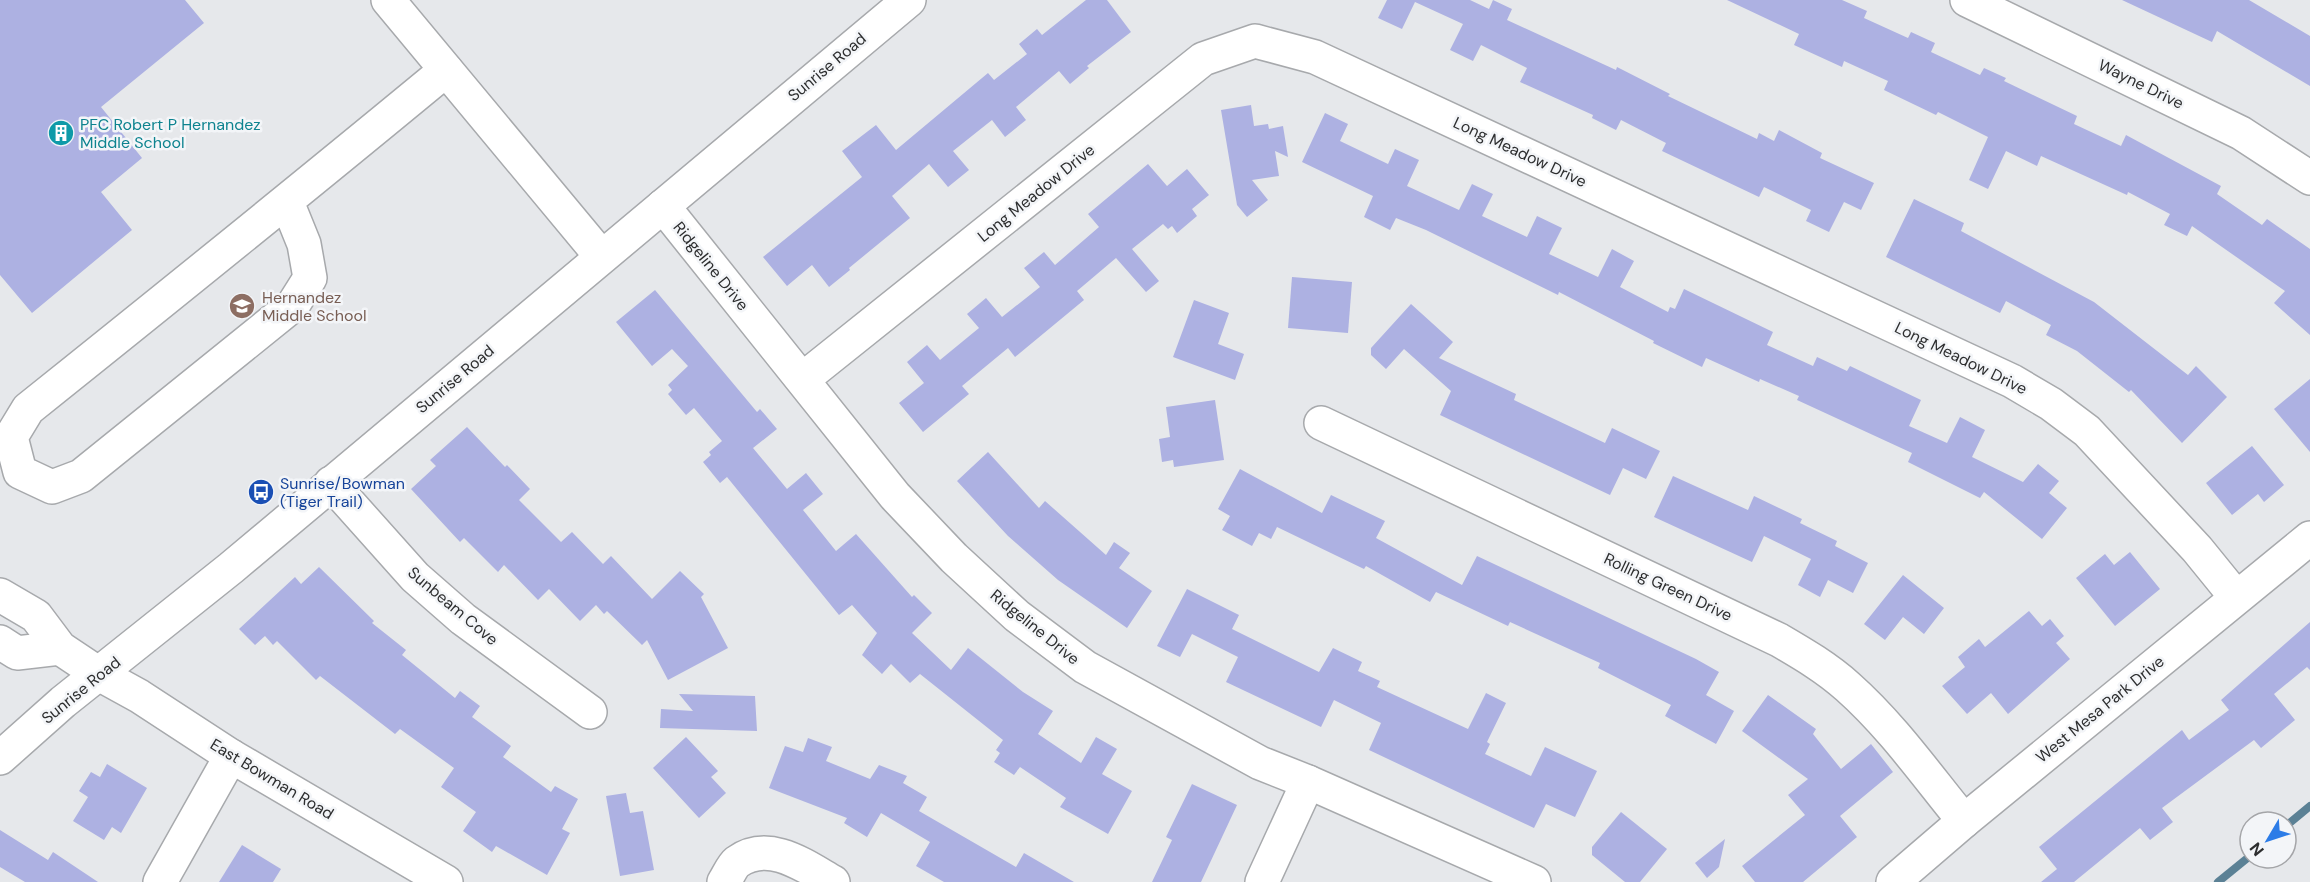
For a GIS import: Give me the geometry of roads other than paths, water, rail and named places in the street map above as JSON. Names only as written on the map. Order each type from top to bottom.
[{"type":"street","points":[[388,0],[601,256]]},
{"type":"street","name":"Sunrise Road","points":[[0,758],[909,0]]},
{"type":"street","name":"Wayne Drive","points":[[1967,0],[2241,133],[2310,178]]},
{"type":"street","name":"Long Meadow Drive","points":[[803,380],[1203,60],[1255,41],[1316,57],[2012,381],[2051,404],[2087,431],[2189,540],[2236,597]]},
{"type":"street","points":[[287,202],[304,244],[310,278],[293,305],[81,476],[52,487],[20,472],[11,437],[28,409],[287,202],[446,70]]},
{"type":"street","name":"Ridgeline Drive","points":[[663,206],[895,496],[954,558],[1017,616],[1085,667],[1260,763],[1534,882]]},
{"type":"street","name":"Rolling Green Drive","points":[[1321,423],[1779,640],[1815,661],[1848,686],[1877,715],[1964,820]]},
{"type":"street","name":"Sunbeam Cove","points":[[331,483],[423,584],[463,619],[590,712]]},
{"type":"street","name":"West Mesa Park Drive","points":[[1893,882],[1964,820],[2310,538]]},
{"type":"street","name":"East Bowman Road","points":[[0,595],[36,616],[60,648],[99,674],[139,696],[231,756],[446,882]]},
{"type":"street","points":[[0,642],[18,653],[60,648]]},
{"type":"street","points":[[160,882],[231,756]]},
{"type":"street","points":[[1262,882],[1308,782]]},
{"type":"street","points":[[724,882],[736,863],[754,855],[773,854],[792,858],[833,882]]},
{"type":"waterway","points":[[2298,816],[2310,806]]},
{"type":"waterway","points":[[2218,882],[2238,866]]},
{"type":"place","name":"PFC Robert P Hernandez Middle School","points":[[61,133]]},
{"type":"place","name":"Hernandez Middle School","points":[[242,306]]},
{"type":"place","name":"Sunrise/Bowman (Tiger Trail)","points":[[261,492]]}]
